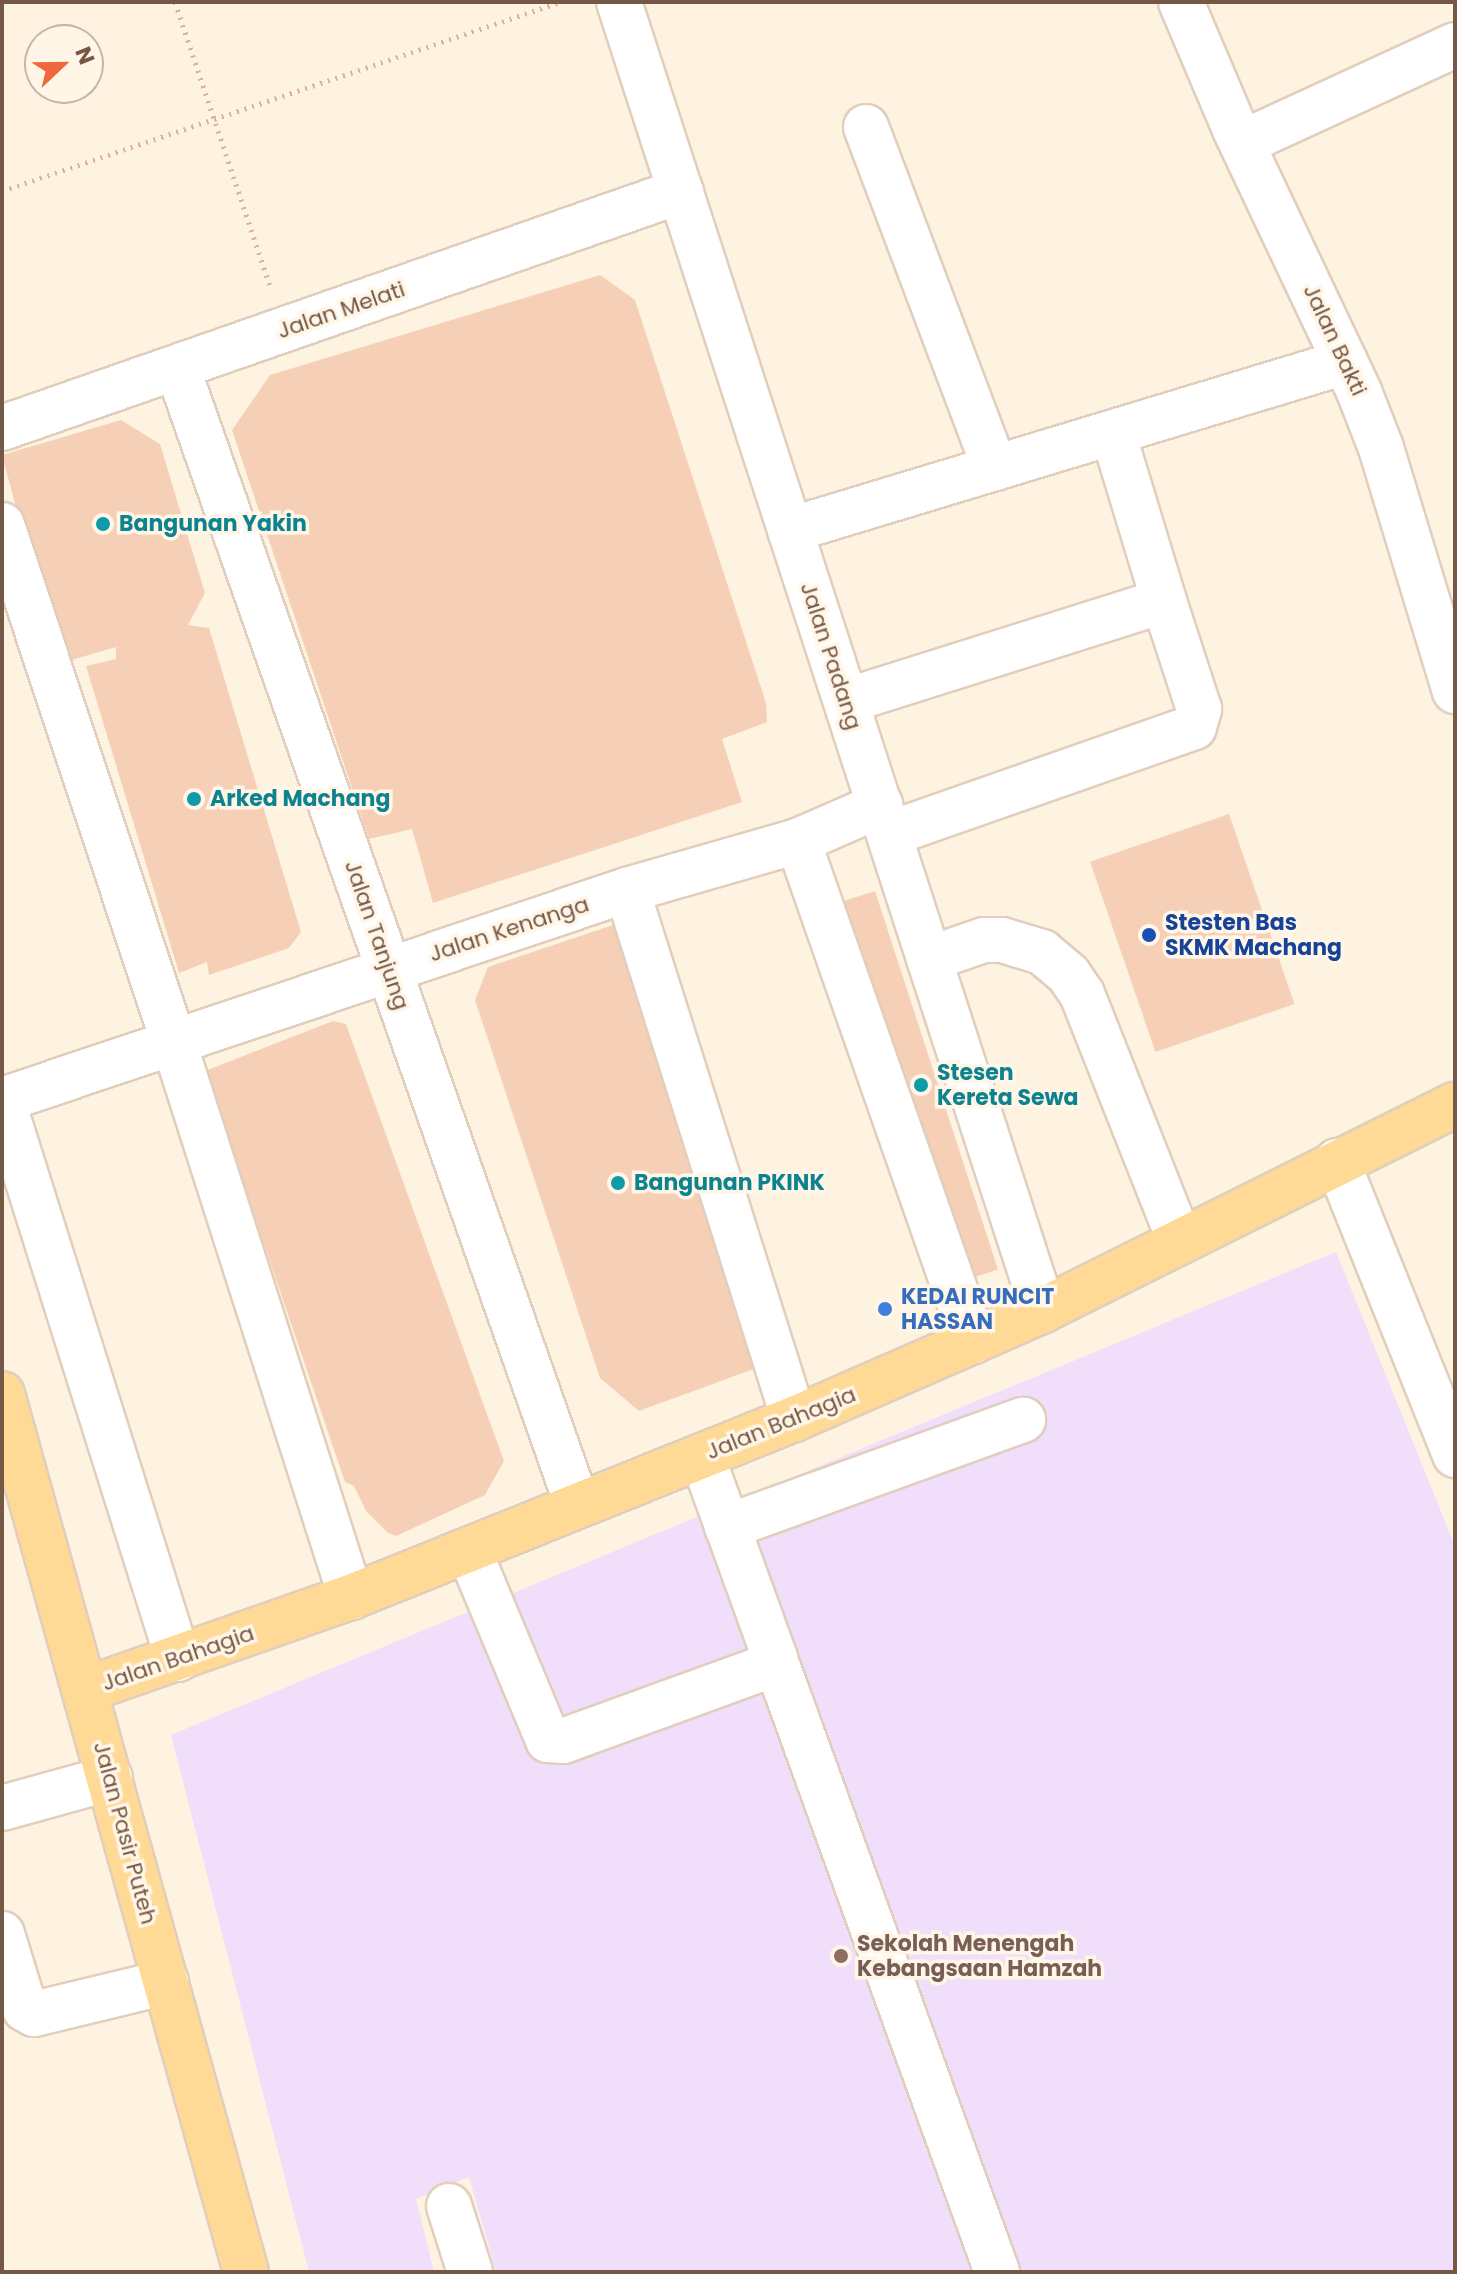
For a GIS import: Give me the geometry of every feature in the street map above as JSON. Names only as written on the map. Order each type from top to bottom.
[{"type":"main road","name":"Jalan Bahagia","points":[[85,1690],[351,1597],[794,1419],[1043,1310],[1337,1161],[1455,1105]]},
{"type":"main road","name":"Jalan Pasir Puteh","points":[[2,1394],[246,2272]]},
{"type":"street","name":"Jalan Padang","points":[[619,2],[1043,1310]]},
{"type":"street","name":"Jalan Bakti","points":[[1181,2],[1381,448],[1455,691]]},
{"type":"street","points":[[1242,143],[1455,45]]},
{"type":"street","points":[[866,127],[995,468]]},
{"type":"street","name":"Jalan Melati","points":[[2,428],[681,191]]},
{"type":"street","points":[[790,530],[1345,362]]},
{"type":"street","name":"Jalan Tanjung","points":[[177,367],[577,1504]]},
{"type":"street","points":[[846,701],[1164,601],[1113,433]]},
{"type":"street","points":[[2,525],[174,1043],[351,1597]]},
{"type":"street","name":"Jalan Kenanga","points":[[2,1100],[627,890],[884,820],[1194,727],[1199,709],[1164,601]]},
{"type":"street","points":[[798,841],[973,1341]]},
{"type":"street","points":[[627,890],[794,1419]]},
{"type":"street","points":[[929,959],[984,940],[1002,940],[1042,952],[1069,975],[1082,994],[1180,1241]]},
{"type":"street","points":[[2,1100],[178,1659]]},
{"type":"street","points":[[1337,1161],[1455,1455]]},
{"type":"street","points":[[727,1527],[1023,1420]]},
{"type":"street","points":[[702,1456],[997,2272]]},
{"type":"street","points":[[469,1551],[548,1740],[563,1741],[776,1662]]},
{"type":"street","points":[[2,1808],[110,1778]]},
{"type":"street","points":[[2,1934],[25,2009],[34,2014],[166,1982]]},
{"type":"street","points":[[449,2206],[470,2272]]},
{"type":"path","points":[[175,2],[285,330]]},
{"type":"path","points":[[2,191],[560,2]]},
{"type":"shaded area","name":"Sekolah Menengah Kebangsaan Hamzah","points":[[1336,1252],[1455,1546],[1455,2272],[496,2272],[469,2177],[416,2199],[434,2272],[309,2272],[171,1735]]},
{"type":"building","points":[[600,275],[635,300],[766,703],[767,722],[722,739],[742,802],[433,903],[412,829],[369,839],[232,430],[270,375]]},
{"type":"building","points":[[121,420],[160,444],[205,593],[188,625],[209,628],[301,932],[289,948],[209,975],[207,962],[179,973],[86,666],[116,659],[116,647],[58,664],[2,455]]},
{"type":"building","points":[[1229,814],[1294,1004],[1155,1052],[1090,862]]},
{"type":"building","name":"Stesen Kereta Sewa","points":[[875,891],[998,1270],[964,1281],[841,902]]},
{"type":"building","name":"Bangunan PKINK","points":[[613,925],[762,1366],[639,1411],[600,1378],[475,1000],[488,967]]},
{"type":"building","points":[[333,1021],[346,1024],[504,1461],[485,1495],[396,1536],[388,1533],[366,1511],[354,1486],[345,1482],[205,1071]]},
{"type":"place","name":"Bangunan Yakin","points":[[103,524]]},
{"type":"place","name":"Arked Machang","points":[[194,799]]},
{"type":"place","name":"Stesten Bas SKMK Machang","points":[[1149,935]]},
{"type":"place","name":"Stesen Kereta Sewa","points":[[921,1085]]},
{"type":"place","name":"Bangunan PKINK","points":[[618,1183]]},
{"type":"place","name":"KEDAI RUNCIT HASSAN","points":[[885,1309]]},
{"type":"place","name":"Sekolah Menengah Kebangsaan Hamzah","points":[[841,1956]]}]
